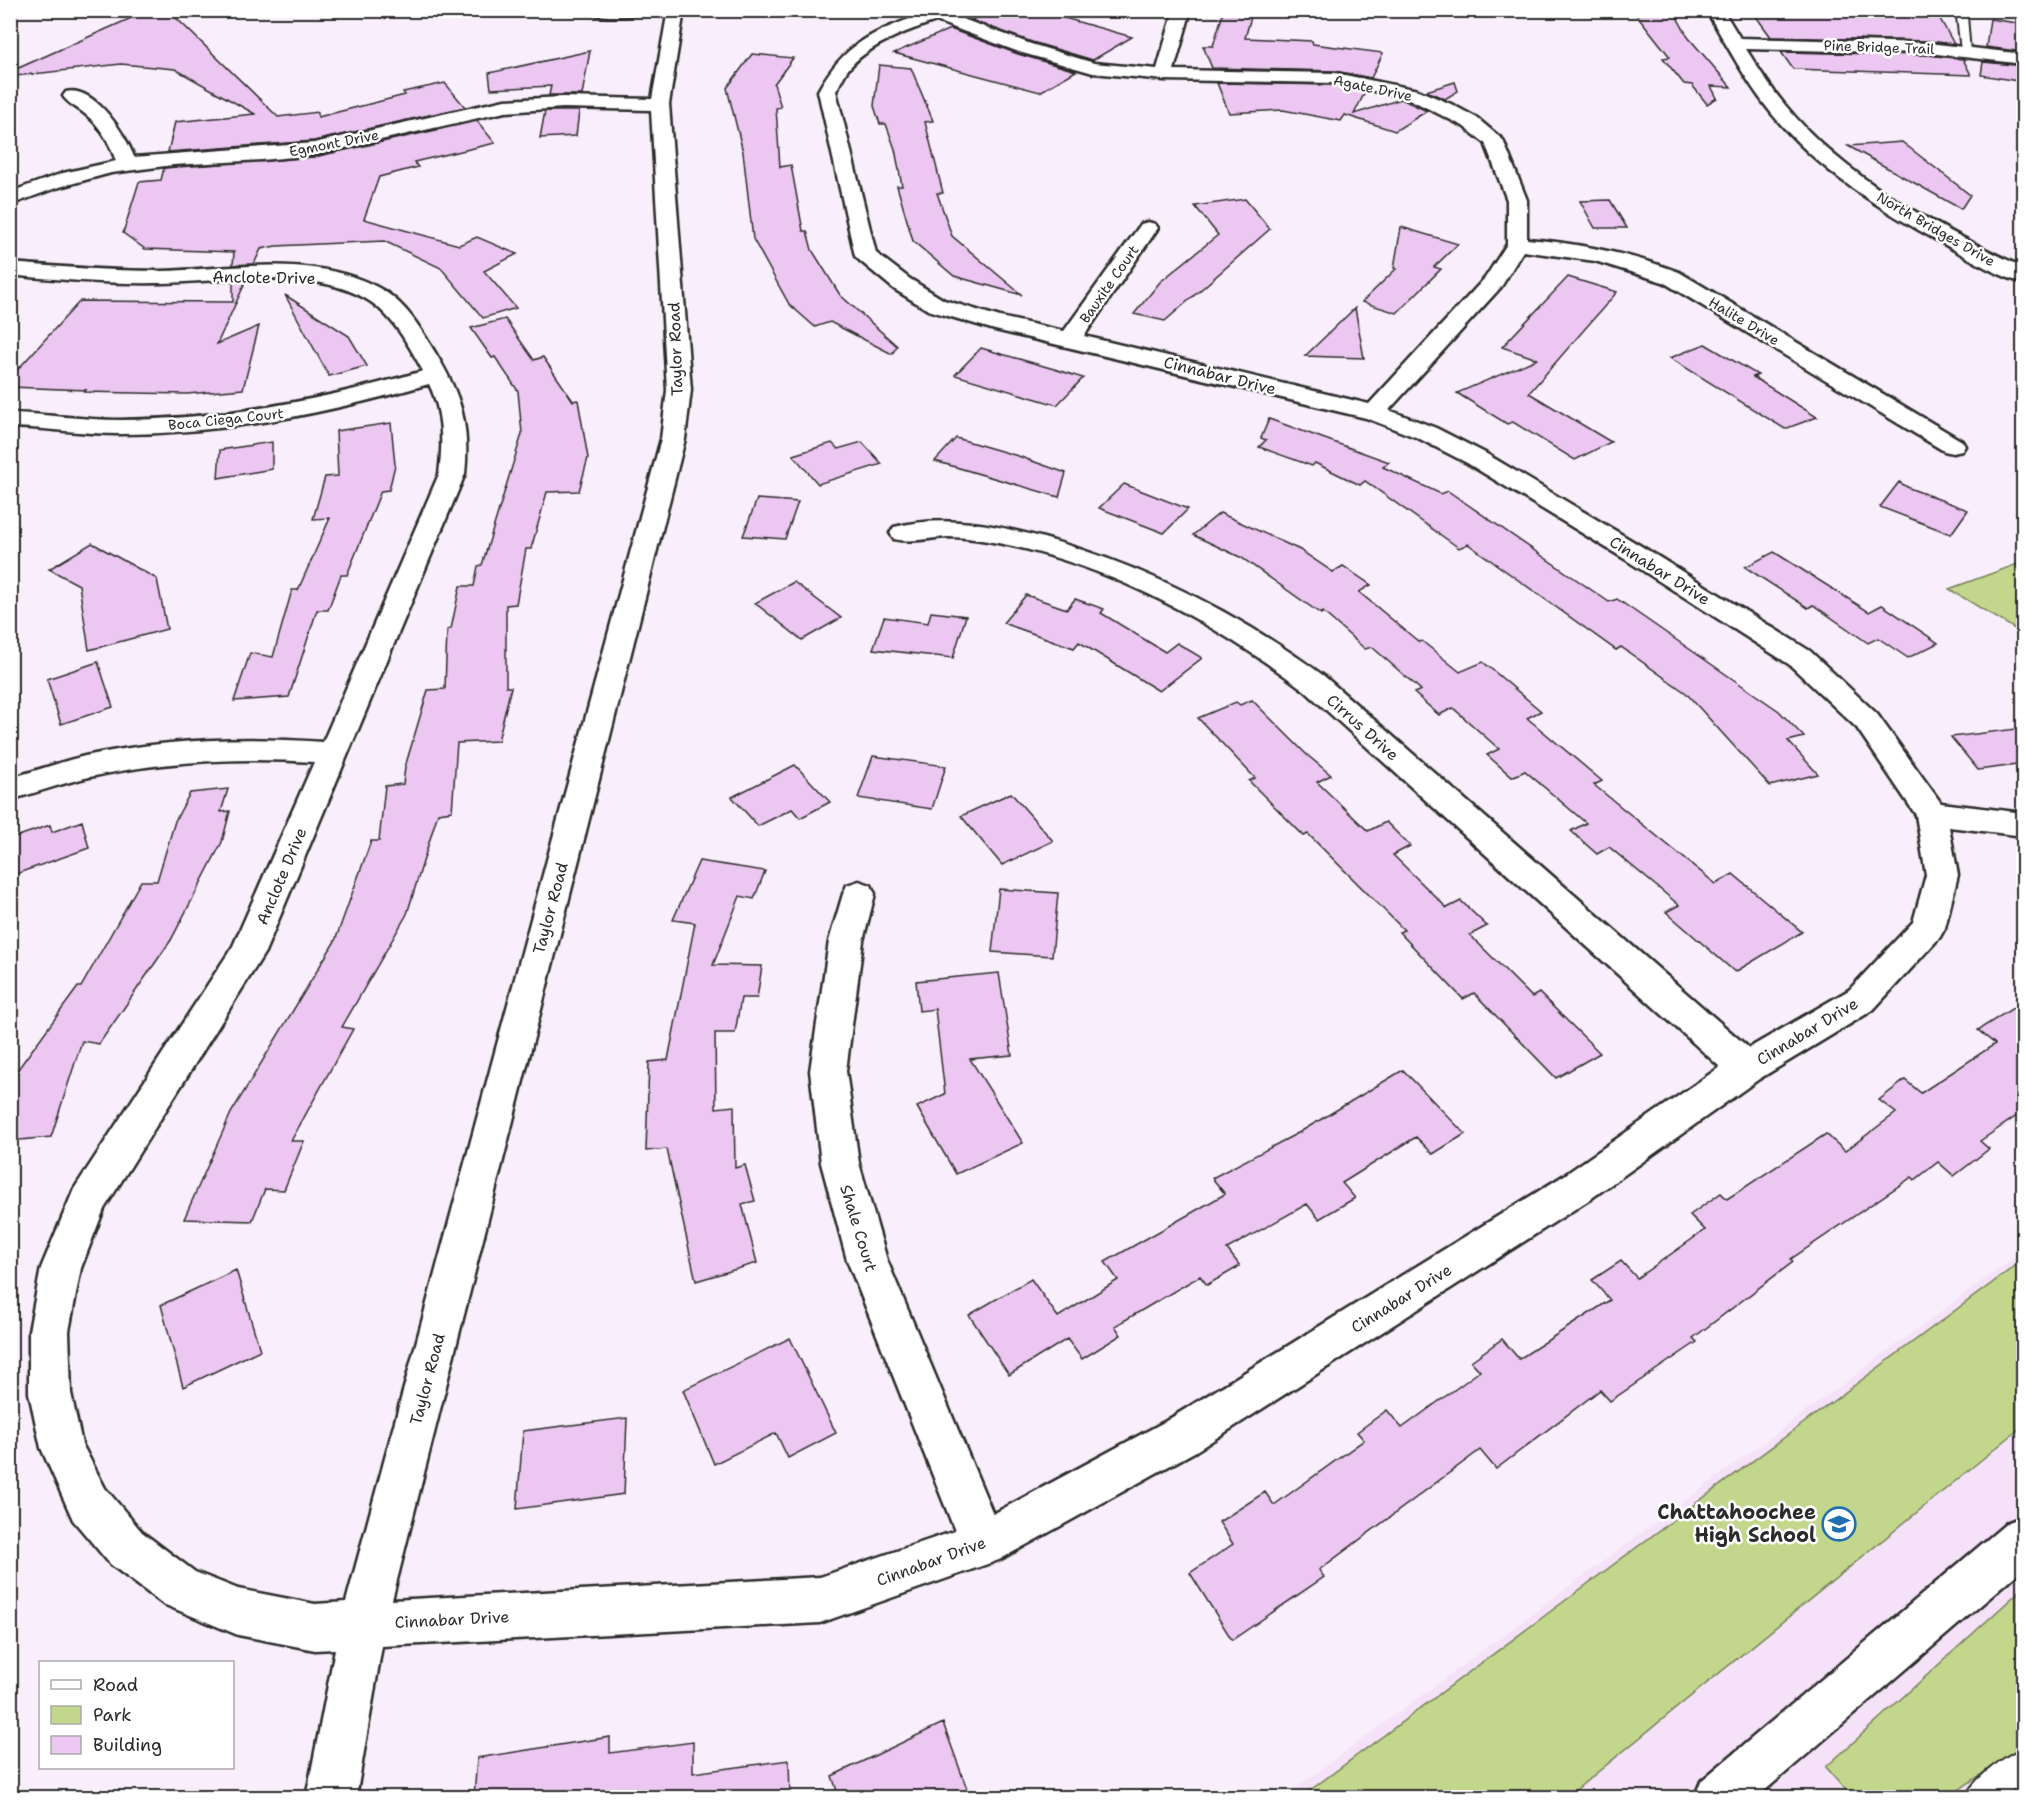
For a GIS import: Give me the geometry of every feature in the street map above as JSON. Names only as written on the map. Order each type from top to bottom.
[{"type":"street","points":[[594,10],[636,10]]},
{"type":"street","name":"Taylor Road","points":[[331,1797],[363,1623],[673,439],[679,390],[660,104],[676,10]]},
{"type":"street","points":[[1164,75],[1183,10]]},
{"type":"street","name":"North Bridges Drive","points":[[1714,10],[1778,109],[1828,159],[1869,190],[1911,217],[2024,277]]},
{"type":"street","name":"Agate Drive","points":[[928,13],[1025,48],[1093,68],[1164,75],[1335,78],[1412,94],[1470,122],[1493,140],[1517,200],[1517,244]]},
{"type":"street","name":"Cinnabar Drive","points":[[363,1623],[820,1600],[983,1544],[1181,1436],[1576,1188],[1746,1068],[1861,1000],[1928,928],[1942,875],[1931,813],[1867,721],[1800,658],[1632,552],[1476,458],[1427,433],[1374,413],[1070,339],[995,324],[936,305],[902,284],[866,256],[827,91],[844,61],[873,42],[919,21],[928,13]]},
{"type":"street","name":"Pine Bridge Trail","points":[[1734,43],[1966,51],[2024,58]]},
{"type":"street","points":[[72,96],[94,109],[106,122],[119,142],[128,164]]},
{"type":"street","name":"Egmont Drive","points":[[10,200],[73,177],[128,164],[314,149],[358,141],[454,115],[507,106],[660,104]]},
{"type":"street","name":"Bauxite Court","points":[[1070,339],[1148,228]]},
{"type":"street","points":[[1374,413],[1493,282],[1517,244]]},
{"type":"street","name":"Halite Drive","points":[[1517,244],[1556,247],[1631,262],[1671,277],[1953,446]]},
{"type":"street","name":"Anclote Drive","points":[[10,269],[56,274],[158,277],[276,274],[329,279],[367,291],[392,307],[404,321],[448,396],[454,420],[456,446],[452,474],[249,952],[88,1201],[61,1268],[49,1330],[50,1393],[62,1448],[89,1504],[126,1548],[179,1588],[238,1612],[315,1627],[363,1623]]},
{"type":"street","name":"Boca Ciega Court","points":[[10,420],[119,427],[221,422],[333,403],[437,374]]},
{"type":"street","name":"Cirrus Drive","points":[[903,533],[961,530],[1017,539],[1130,576],[1185,600],[1231,624],[1275,652],[1314,683],[1746,1068]]},
{"type":"street","points":[[10,789],[85,767],[169,753],[258,747],[334,753]]},
{"type":"street","points":[[1931,813],[2024,825]]},
{"type":"street","name":"Shale Court","points":[[859,894],[846,941],[828,1071],[840,1163],[867,1260],[983,1544]]},
{"type":"street","points":[[1718,1797],[2024,1538]]},
{"type":"lane","points":[[1955,10],[1962,16],[1966,51]]},
{"type":"lane","points":[[1979,1797],[2024,1762]]},
{"type":"shaded area","name":"Chattahoochee High School","points":[[2023,1251],[2023,1797],[1284,1797]]},
{"type":"green space","points":[[2023,562],[2023,634],[1949,589]]},
{"type":"green space","points":[[2023,1260],[2023,1426],[1567,1797],[1301,1797]]},
{"type":"green space","points":[[2023,1588],[2023,1746],[1948,1797],[1852,1797],[1826,1767]]},
{"type":"building","points":[[993,10],[1036,10],[1132,37],[1093,60],[1032,42],[971,20]]},
{"type":"building","points":[[1224,10],[1253,10],[1245,38],[1312,41],[1313,44],[1383,53],[1371,78],[1335,71],[1212,68],[1203,46],[1213,46]]},
{"type":"building","points":[[1633,10],[1673,10],[1688,37],[1731,87],[1711,86],[1717,98],[1707,104],[1692,85],[1684,84],[1663,58],[1670,57]]},
{"type":"building","points":[[147,11],[169,11],[278,117],[318,112],[318,117],[405,95],[403,92],[445,83],[465,107],[314,141],[168,152],[175,122],[255,114],[175,69],[121,64],[16,76],[14,70]]},
{"type":"building","points":[[1752,11],[1858,14],[1856,11],[1939,17],[1954,44],[1928,41],[1771,37]]},
{"type":"building","points":[[1990,19],[2024,24],[2024,52],[1986,47]]},
{"type":"building","points":[[950,29],[1018,54],[1076,71],[1040,92],[894,53]]},
{"type":"building","points":[[590,51],[582,95],[549,95],[551,86],[491,89],[489,73]]},
{"type":"building","points":[[1781,52],[1928,55],[1963,59],[1971,75],[1793,69]]},
{"type":"building","points":[[752,54],[793,58],[774,84],[781,107],[776,108],[780,167],[791,165],[803,231],[807,231],[812,250],[840,295],[897,346],[892,354],[830,322],[815,327],[789,304],[753,239],[743,152],[727,88]]},
{"type":"building","points":[[1983,62],[2024,66],[2024,82],[1981,75]]},
{"type":"building","points":[[879,65],[911,68],[933,121],[925,122],[943,193],[937,193],[952,236],[1022,295],[954,276],[913,241],[897,186],[902,186],[895,149],[886,124],[880,124],[874,106]]},
{"type":"building","points":[[1455,82],[1458,91],[1445,99],[1426,91]]},
{"type":"building","points":[[1217,83],[1335,85],[1365,92],[1354,114],[1401,99],[1427,111],[1395,131],[1345,115],[1341,121],[1283,110],[1229,113]]},
{"type":"building","points":[[545,111],[579,111],[576,136],[540,138]]},
{"type":"building","points":[[477,121],[495,143],[414,162],[418,167],[379,177],[364,219],[459,245],[477,237],[517,254],[484,271],[516,308],[483,318],[441,268],[384,241],[276,246],[261,249],[254,264],[233,265],[234,252],[145,249],[123,233],[139,182],[161,180],[164,168],[314,157]]},
{"type":"building","points":[[1902,142],[1970,195],[1961,209],[1848,146]]},
{"type":"building","points":[[1245,199],[1270,229],[1165,321],[1134,314],[1160,282],[1218,235],[1195,206]]},
{"type":"building","points":[[1610,200],[1627,228],[1595,228],[1580,201]]},
{"type":"building","points":[[1401,227],[1458,244],[1434,267],[1441,269],[1397,313],[1362,302],[1396,269],[1394,268]]},
{"type":"building","points":[[1568,277],[1617,292],[1529,393],[1611,442],[1575,460],[1513,422],[1507,424],[1457,393],[1537,359],[1502,347]]},
{"type":"building","points":[[233,281],[246,281],[217,344],[259,326],[243,389],[187,394],[84,392],[86,390],[10,387],[10,378],[80,301],[233,302]]},
{"type":"building","points":[[285,295],[349,336],[367,366],[329,376]]},
{"type":"building","points":[[1355,308],[1364,358],[1305,356]]},
{"type":"building","points":[[505,319],[534,360],[543,357],[573,401],[578,400],[588,458],[579,491],[547,492],[531,549],[526,549],[516,604],[506,605],[506,687],[511,687],[498,741],[457,743],[452,811],[438,813],[407,914],[342,1027],[353,1029],[291,1141],[304,1141],[284,1190],[265,1189],[252,1221],[184,1219],[231,1113],[335,941],[371,841],[379,841],[385,786],[403,784],[405,767],[428,690],[445,689],[447,630],[451,629],[460,586],[474,586],[478,566],[482,565],[522,434],[518,391],[495,357],[492,358],[471,328]]},
{"type":"building","points":[[1705,344],[1758,375],[1753,377],[1817,417],[1785,429],[1670,358]]},
{"type":"building","points":[[981,348],[1083,378],[1057,405],[955,375]]},
{"type":"building","points":[[1269,419],[1389,462],[1383,467],[1441,494],[1448,491],[1609,602],[1617,599],[1779,711],[1804,737],[1788,741],[1818,774],[1770,786],[1686,693],[1621,647],[1616,650],[1468,544],[1459,548],[1365,481],[1360,485],[1315,463],[1312,466],[1259,447],[1266,440],[1261,438]]},
{"type":"building","points":[[391,423],[395,465],[389,490],[381,491],[347,575],[341,575],[328,610],[317,610],[289,697],[234,701],[250,653],[273,657],[292,590],[298,590],[330,518],[313,519],[325,477],[338,476],[336,431]]},
{"type":"building","points":[[956,438],[1066,473],[1059,497],[935,461]]},
{"type":"building","points":[[272,442],[272,469],[218,478],[220,450]]},
{"type":"building","points":[[862,442],[882,464],[818,484],[793,455],[832,443],[838,449]]},
{"type":"building","points":[[1899,482],[1968,510],[1951,534],[1880,507]]},
{"type":"building","points":[[1124,484],[1188,509],[1164,533],[1099,508]]},
{"type":"building","points":[[757,499],[798,502],[785,539],[743,536]]},
{"type":"building","points":[[1220,513],[1300,550],[1333,572],[1343,566],[1371,585],[1359,592],[1419,642],[1422,641],[1460,672],[1483,662],[1541,711],[1527,718],[1602,781],[1594,785],[1716,884],[1733,874],[1802,932],[1735,972],[1666,912],[1679,905],[1609,847],[1597,854],[1571,831],[1586,823],[1525,771],[1512,777],[1487,755],[1499,749],[1453,708],[1439,715],[1414,693],[1421,690],[1372,647],[1365,649],[1323,612],[1321,614],[1242,558],[1193,535]]},
{"type":"building","points":[[92,543],[157,579],[167,629],[89,650],[79,585],[49,569]]},
{"type":"building","points":[[1774,552],[1869,612],[1882,605],[1938,643],[1908,658],[1878,638],[1868,643],[1813,605],[1808,608],[1745,567]]},
{"type":"building","points":[[794,582],[841,618],[802,640],[755,603]]},
{"type":"building","points":[[1026,595],[1067,609],[1075,599],[1104,609],[1101,613],[1165,652],[1177,643],[1202,658],[1159,691],[1079,642],[1074,648],[1003,623]]},
{"type":"building","points":[[931,612],[966,616],[953,658],[873,649],[884,617],[928,623]]},
{"type":"building","points":[[98,662],[113,707],[61,724],[47,679]]},
{"type":"building","points":[[1252,700],[1306,754],[1331,775],[1317,782],[1368,831],[1386,822],[1410,846],[1393,855],[1447,908],[1461,901],[1487,926],[1470,935],[1532,997],[1539,993],[1600,1053],[1556,1078],[1474,993],[1463,999],[1399,932],[1404,930],[1308,834],[1304,836],[1249,781],[1255,778],[1198,718],[1236,702],[1240,705]]},
{"type":"building","points":[[2024,728],[2024,764],[1978,770],[1951,737]]},
{"type":"building","points":[[873,756],[946,766],[932,809],[858,798]]},
{"type":"building","points":[[795,765],[830,802],[800,818],[792,809],[758,826],[732,797]]},
{"type":"building","points":[[228,789],[221,812],[230,811],[222,842],[171,940],[99,1044],[82,1041],[51,1137],[10,1141],[10,1080],[78,987],[81,987],[141,881],[157,881],[175,821],[190,793]]},
{"type":"building","points":[[1011,793],[1053,841],[1002,865],[961,816]]},
{"type":"building","points":[[82,821],[89,848],[10,876],[10,839],[50,825],[52,832]]},
{"type":"building","points":[[699,861],[765,871],[754,899],[740,896],[713,965],[762,966],[757,998],[741,998],[735,1033],[715,1033],[716,1108],[734,1106],[735,1168],[745,1165],[755,1201],[742,1204],[757,1263],[696,1281],[667,1149],[646,1151],[649,1062],[668,1060],[695,923],[673,920]]},
{"type":"building","points":[[999,889],[1058,893],[1052,956],[992,952]]},
{"type":"building","points":[[999,973],[1012,1055],[970,1059],[1023,1143],[956,1174],[917,1107],[945,1094],[935,1009],[919,1011],[916,981]]},
{"type":"building","points":[[2024,1001],[2024,1111],[1980,1141],[1989,1149],[1954,1176],[1938,1162],[1915,1180],[1912,1177],[1791,1259],[1793,1262],[1693,1338],[1697,1342],[1610,1401],[1600,1390],[1496,1469],[1480,1450],[1319,1570],[1324,1577],[1232,1640],[1190,1573],[1233,1544],[1219,1522],[1265,1492],[1274,1505],[1364,1440],[1357,1432],[1387,1410],[1402,1428],[1480,1371],[1471,1361],[1502,1339],[1519,1359],[1610,1300],[1592,1280],[1621,1261],[1637,1278],[1705,1230],[1690,1215],[1721,1193],[1727,1199],[1826,1134],[1845,1151],[1896,1113],[1879,1100],[1905,1080],[1921,1093],[1995,1044],[1978,1030]]},
{"type":"building","points":[[1403,1070],[1465,1134],[1433,1154],[1416,1137],[1342,1183],[1355,1198],[1319,1219],[1307,1204],[1227,1249],[1240,1266],[1207,1285],[1200,1276],[1115,1326],[1121,1335],[1082,1359],[1067,1339],[1009,1375],[969,1315],[1031,1279],[1058,1317],[1118,1280],[1105,1262],[1225,1194],[1212,1178],[1300,1132]]},
{"type":"building","points":[[236,1270],[260,1350],[183,1387],[161,1305]]},
{"type":"building","points":[[790,1338],[836,1433],[788,1458],[776,1433],[714,1464],[683,1390]]},
{"type":"building","points":[[627,1418],[624,1494],[517,1509],[523,1431]]},
{"type":"building","points":[[943,1723],[970,1797],[839,1797],[832,1776]]},
{"type":"building","points":[[610,1737],[610,1753],[693,1742],[693,1773],[789,1760],[790,1797],[474,1797],[477,1758]]},
{"type":"place","name":"Chattahoochee High School","points":[[1839,1524]]}]
